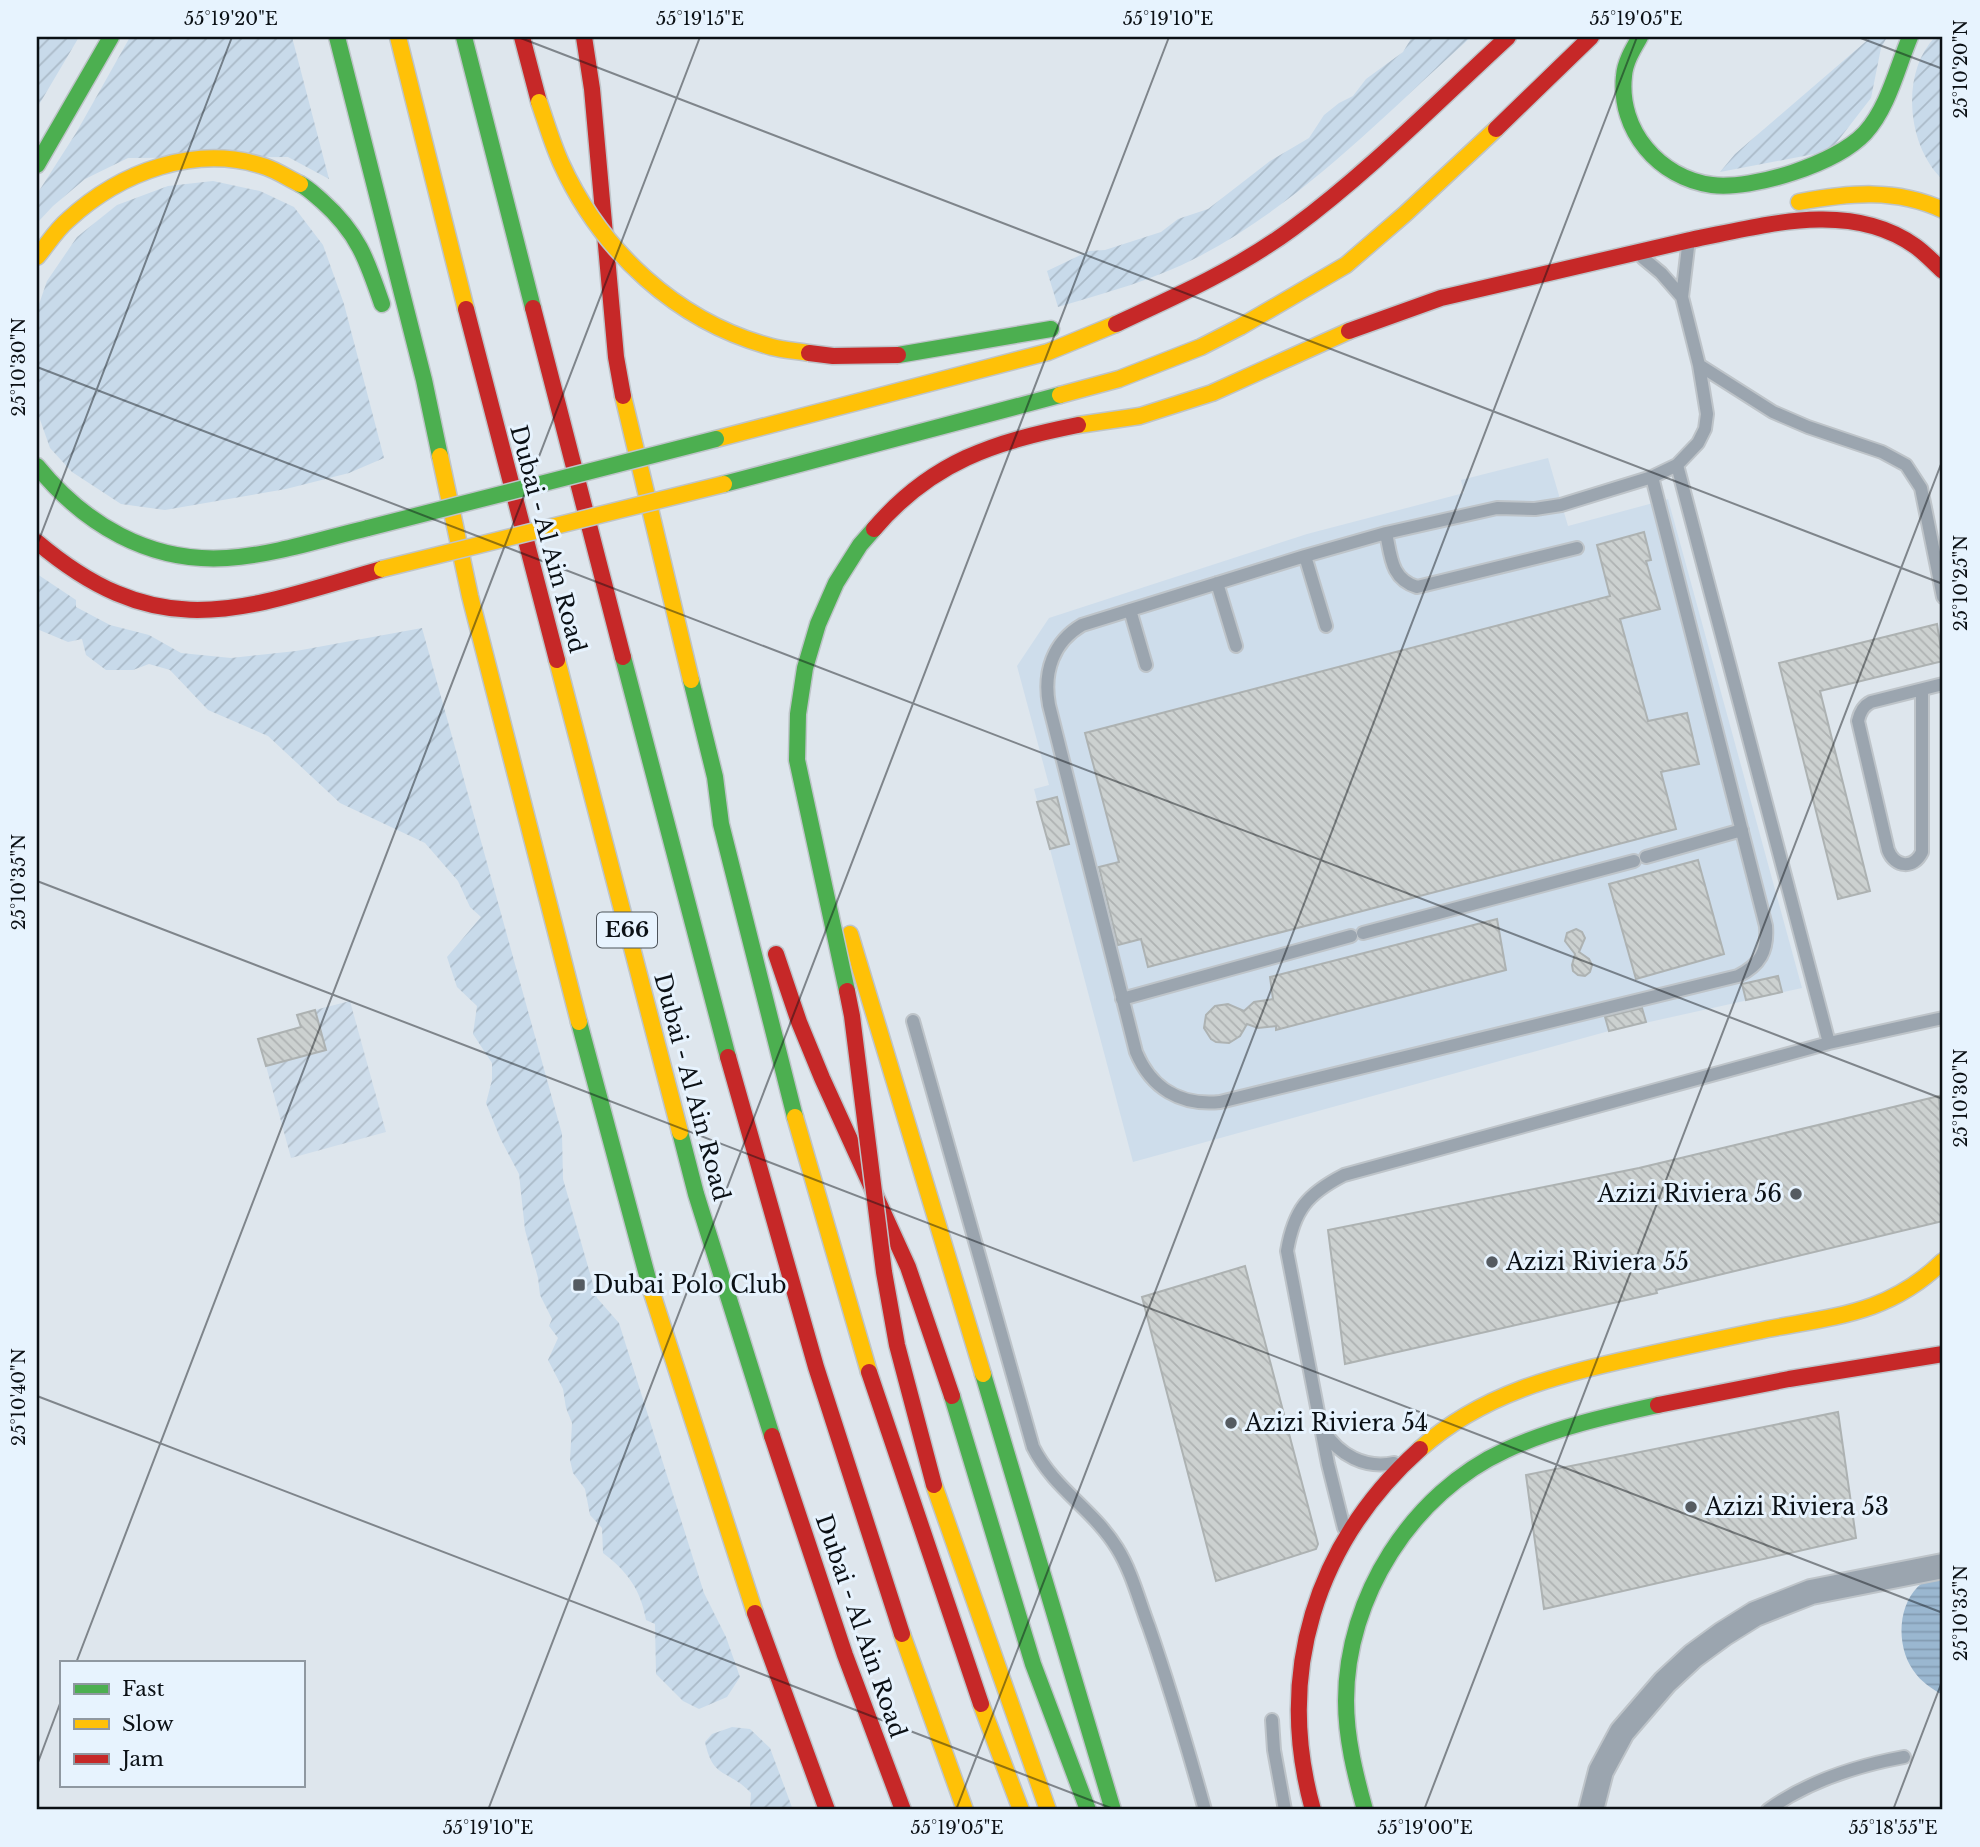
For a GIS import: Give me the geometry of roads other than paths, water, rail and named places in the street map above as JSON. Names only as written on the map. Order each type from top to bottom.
[{"type":"main road","points":[[37,165],[111,37]]},
{"type":"main road","points":[[337,37],[424,380],[470,596],[589,1064],[653,1298],[767,1651],[827,1810]]},
{"type":"main road","name":"Dubai - Al Ain Road","points":[[398,37],[503,455],[696,1194],[840,1642],[902,1810]]},
{"type":"main road","name":"Dubai - Al Ain Road","points":[[464,37],[751,1147],[822,1394],[933,1724],[965,1810]]},
{"type":"main road","points":[[522,37],[556,155],[583,208],[618,255],[659,293],[706,322],[756,343],[783,350],[864,359],[1048,330],[1119,322]]},
{"type":"main road","points":[[584,37],[592,89],[616,356],[628,420],[715,777],[722,824],[752,954],[800,1137],[877,1398],[968,1669],[1021,1810]]},
{"type":"main road","points":[[37,466],[66,501],[89,519],[139,546],[166,554],[226,558],[368,528],[1048,352],[1229,270],[1292,229],[1349,183],[1508,37]]},
{"type":"main road","points":[[1297,311],[1455,168],[1591,37]]},
{"type":"main road","points":[[1640,37],[1627,62],[1624,76],[1624,104],[1633,131],[1650,153],[1677,174],[1694,181],[1728,186],[1812,166],[1850,148],[1878,116],[1910,37]]},
{"type":"main road","points":[[37,257],[48,239],[72,213],[99,191],[127,177],[162,164],[197,159],[250,163],[276,170],[300,184],[322,199],[341,218],[357,240],[369,264],[389,324]]},
{"type":"main road","points":[[1690,240],[1762,213],[1830,196],[1890,194],[1920,200],[1943,210]]},
{"type":"main road","points":[[1048,1810],[934,1485],[897,1345],[884,1272],[852,1016],[797,760],[796,724],[800,689],[810,645],[821,614],[853,555],[873,528],[896,504],[941,470],[992,446],[1078,425],[1140,416],[1212,393],[1354,328],[1480,288],[1690,240],[1813,218],[1849,219],[1884,229],[1901,237],[1933,260],[1943,271]]},
{"type":"main road","points":[[37,542],[58,561],[88,580],[110,591],[155,606],[190,611],[225,609],[265,601],[382,569],[724,484],[1048,398],[1160,365],[1240,327],[1346,265]]},
{"type":"main road","points":[[398,343],[424,380]]},
{"type":"main road","points":[[1078,425],[1129,403]]},
{"type":"main road","points":[[715,777],[741,839]]},
{"type":"main road","points":[[811,823],[832,872],[1113,1810]]},
{"type":"main road","points":[[771,937],[799,1022],[822,1078],[912,1278],[937,1349],[1033,1664],[1088,1810]]},
{"type":"main road","points":[[1312,1810],[1303,1771],[1298,1700],[1308,1630],[1319,1593],[1346,1535],[1370,1500],[1406,1460],[1460,1419],[1516,1389],[1546,1378],[1685,1345],[1879,1306],[1916,1287],[1943,1261]]},
{"type":"main road","points":[[1365,1810],[1352,1762],[1344,1696],[1353,1636],[1371,1587],[1391,1551],[1409,1526],[1451,1482],[1513,1445],[1579,1422],[1814,1373],[1943,1354]]},
{"type":"street","points":[[1591,1810],[1601,1771],[1622,1732],[1665,1682],[1693,1656],[1723,1634],[1755,1614],[1811,1592],[1943,1566]]},
{"type":"lane","points":[[1652,477],[1766,926],[1767,942],[1762,957],[1752,969],[1738,976],[1233,1099],[1206,1103],[1180,1099],[1157,1085],[1148,1075],[1136,1052],[1046,691],[1055,652],[1071,631],[1082,625],[1305,556],[1386,533],[1497,508],[1535,509],[1561,505],[1652,477],[1676,465],[1698,443],[1705,429],[1707,406],[1682,298],[1684,268],[1690,240]]},
{"type":"lane","points":[[1636,253],[1661,273],[1682,298]]},
{"type":"lane","points":[[1699,365],[1773,412],[1820,432],[1882,452],[1906,465],[1921,488],[1943,597]]},
{"type":"lane","points":[[1676,465],[1829,1043]]},
{"type":"lane","points":[[1386,533],[1397,575],[1418,587],[1577,548]]},
{"type":"lane","points":[[1305,556],[1326,626]]},
{"type":"lane","points":[[1217,583],[1236,646]]},
{"type":"lane","points":[[1130,610],[1146,665]]},
{"type":"lane","points":[[1922,690],[1922,852],[1916,862],[1905,865],[1899,864],[1890,856],[1858,721],[1862,709],[1871,702],[1943,684]]},
{"type":"lane","points":[[1122,999],[1742,830]]},
{"type":"lane","points":[[1346,1535],[1328,1464],[1287,1251],[1291,1227],[1303,1204],[1321,1186],[1343,1175],[1829,1043],[1943,1018]]},
{"type":"lane","points":[[913,1021],[1033,1447],[1048,1473],[1104,1530],[1128,1568],[1174,1698],[1205,1810]]},
{"type":"lane","points":[[1322,1427],[1331,1441],[1357,1461],[1382,1464],[1406,1460]]},
{"type":"lane","points":[[1272,1720],[1274,1750],[1285,1810]]},
{"type":"lane","points":[[1768,1810],[1824,1779],[1876,1762],[1904,1757]]},
{"type":"place","name":"Azizi Riviera 56","points":[[1796,1194]]},
{"type":"place","name":"Azizi Riviera 55","points":[[1492,1262]]},
{"type":"place","name":"Dubai Polo Club","points":[[579,1285]]},
{"type":"place","name":"Azizi Riviera 54","points":[[1231,1423]]},
{"type":"place","name":"Azizi Riviera 53","points":[[1691,1507]]}]
